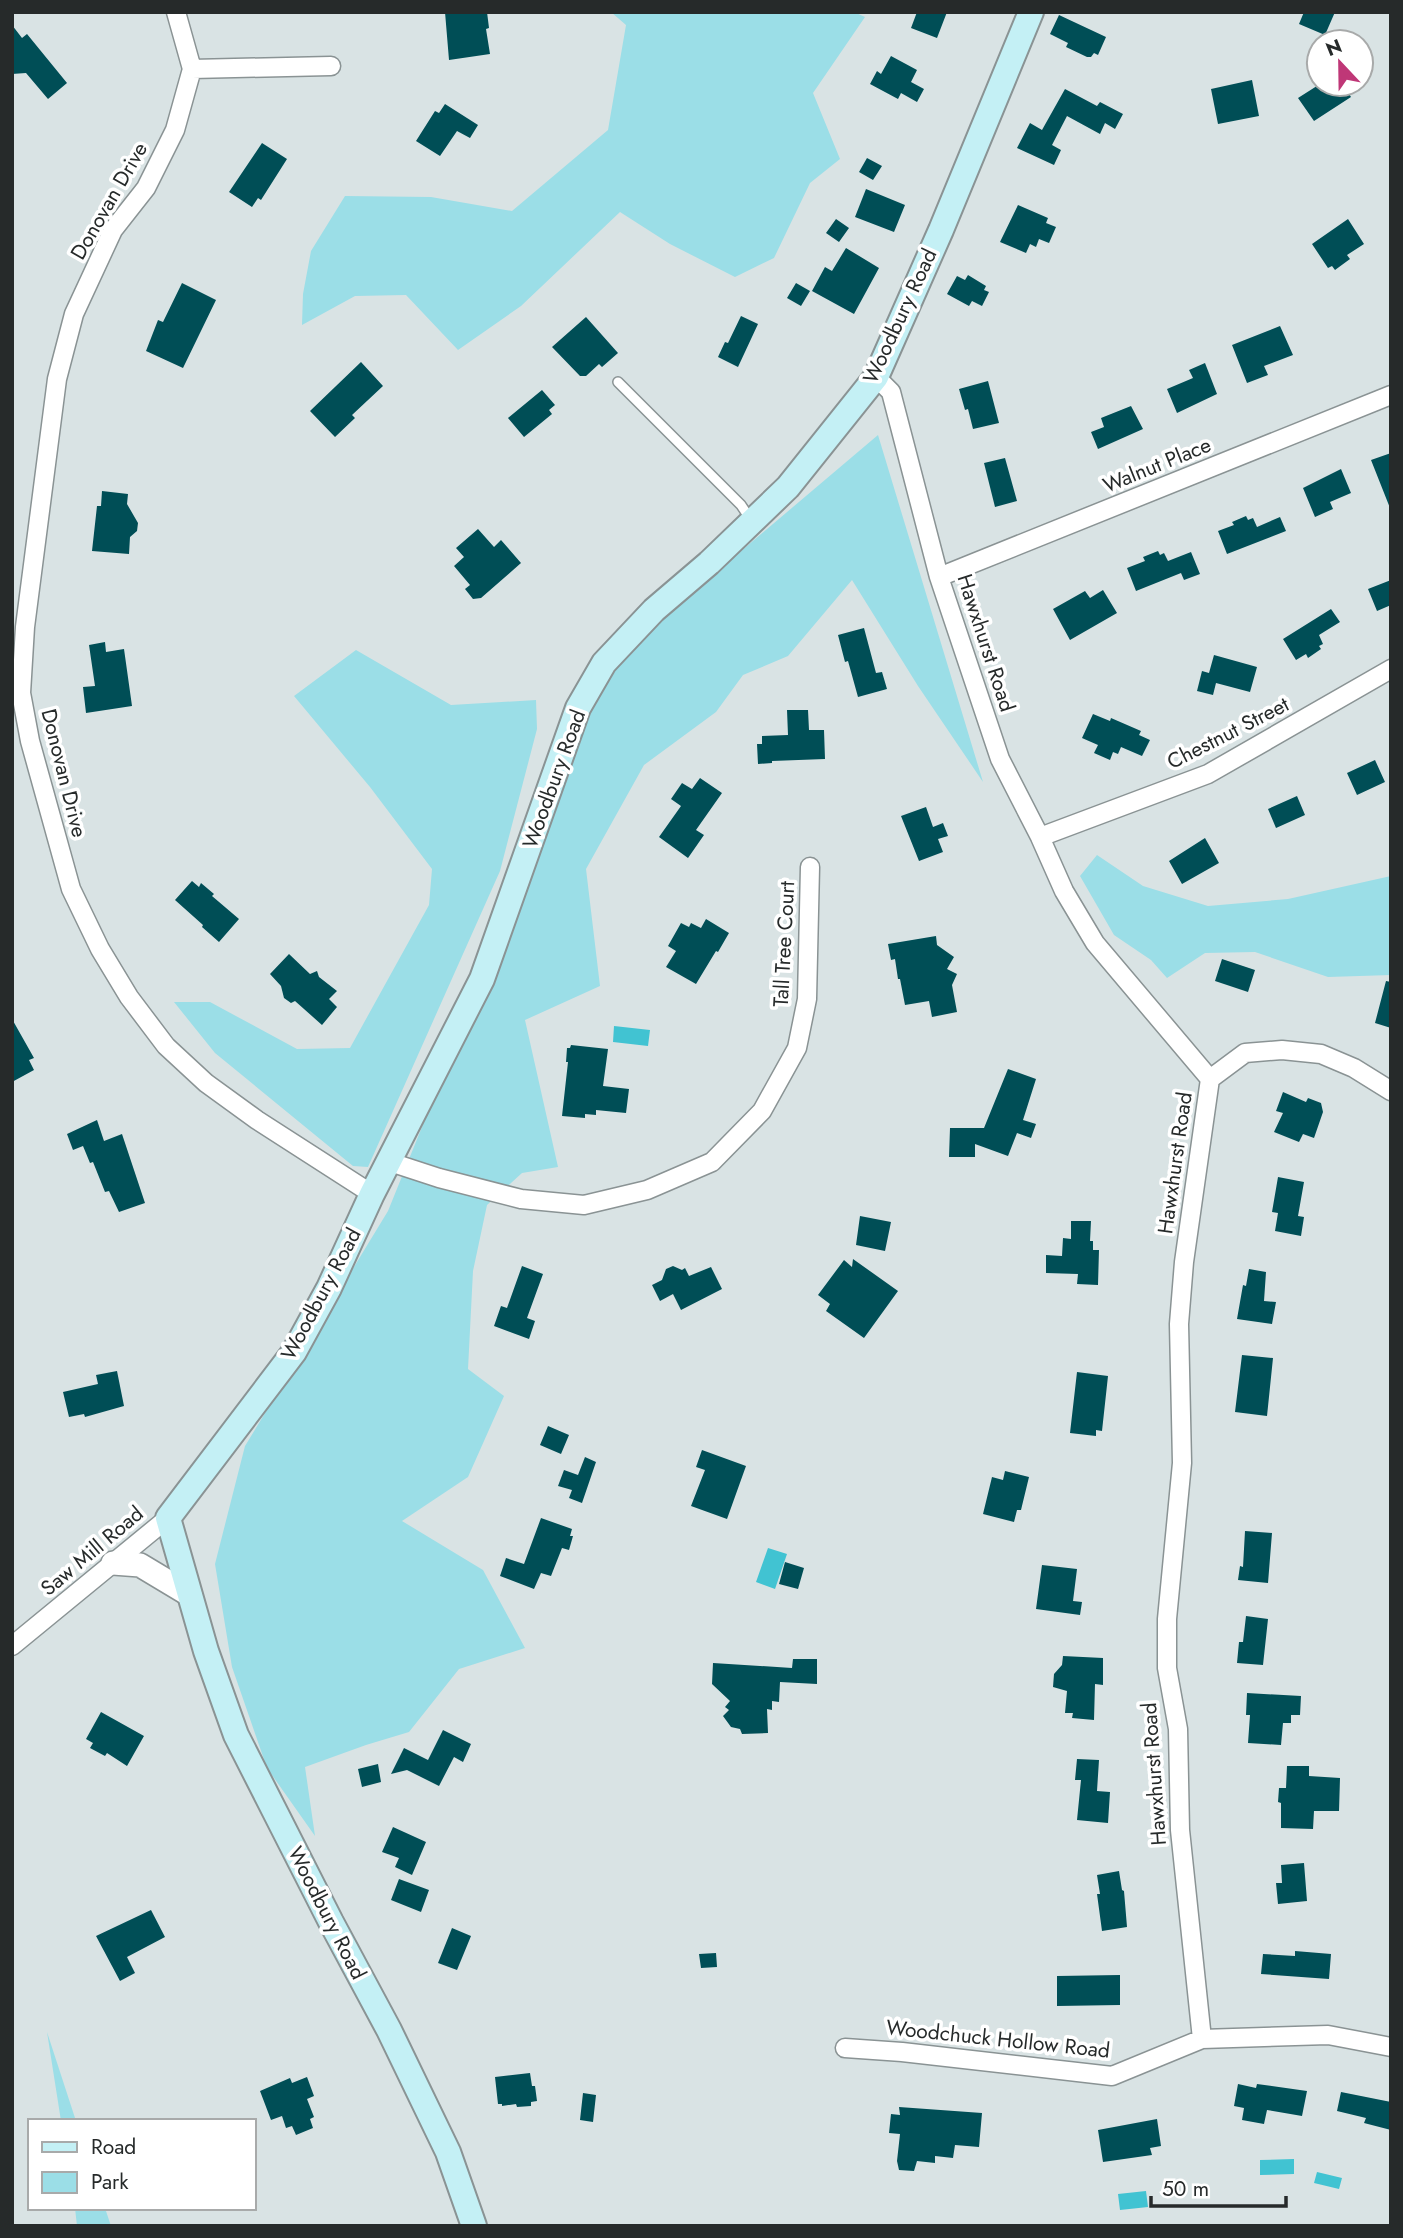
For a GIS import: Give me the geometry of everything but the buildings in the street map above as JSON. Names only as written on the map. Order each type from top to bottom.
[{"type":"main road","name":"Woodbury Road","points":[[474,2226],[448,2152],[395,2042],[236,1735],[206,1650],[168,1518],[294,1352],[329,1288],[372,1194],[482,979],[578,708],[604,663],[654,610],[788,487],[876,377],[941,230],[1031,12]]},
{"type":"street","points":[[176,12],[192,69],[331,66]]},
{"type":"street","name":"Donovan Drive","points":[[192,69],[175,130],[146,188],[113,230],[74,314],[57,379],[17,693],[71,889],[100,949],[129,997],[166,1046],[206,1083],[257,1121],[372,1194]]},
{"type":"street","name":"Hawxhurst Road","points":[[876,377],[891,392],[939,577],[1000,760],[1064,891],[1095,943],[1210,1079],[1184,1262],[1179,1324],[1182,1462],[1167,1619],[1167,1668],[1178,1729],[1180,1830],[1202,2039]]},
{"type":"street","name":"Walnut Place","points":[[939,577],[1391,395]]},
{"type":"street","name":"Chestnut Street","points":[[1040,838],[1208,774],[1391,670]]},
{"type":"street","name":"Tall Tree Court","points":[[390,1161],[439,1178],[521,1199],[584,1205],[647,1191],[712,1162],[762,1111],[797,1048],[807,999],[810,867]]},
{"type":"street","points":[[1210,1079],[1245,1053],[1282,1050],[1321,1054],[1354,1068],[1391,1091]]},
{"type":"street","name":"Saw Mill Road","points":[[12,1646],[168,1518]]},
{"type":"street","points":[[113,1563],[140,1565],[190,1595]]},
{"type":"street","name":"Woodchuck Hollow Road","points":[[845,2048],[1112,2076],[1202,2039],[1328,2035],[1391,2048]]},
{"type":"lane","points":[[618,382],[741,505],[751,522]]},
{"type":"green space","points":[[611,12],[854,12],[865,17],[813,93],[840,159],[810,183],[774,258],[735,277],[670,244],[620,212],[521,306],[458,350],[406,295],[355,296],[302,325],[303,294],[311,251],[345,196],[431,197],[512,211],[608,130],[626,25]]},
{"type":"green space","points":[[878,435],[983,782],[918,686],[852,580],[788,656],[743,675],[716,712],[644,765],[586,869],[600,986],[525,1020],[558,1167],[522,1173],[487,1205],[473,1271],[468,1369],[504,1396],[468,1477],[402,1521],[483,1570],[525,1648],[459,1669],[409,1732],[305,1767],[315,1836],[267,1768],[232,1667],[215,1564],[245,1446],[388,1211],[610,662]]},
{"type":"green space","points":[[356,650],[451,705],[536,700],[537,729],[500,871],[368,1167],[353,1166],[215,1053],[174,1002],[210,1002],[297,1049],[350,1048],[429,905],[432,869],[370,787],[294,696]]},
{"type":"green space","points":[[1097,855],[1143,886],[1208,906],[1288,899],[1391,876],[1391,975],[1328,977],[1255,952],[1205,953],[1167,978],[1151,960],[1114,935],[1080,876]]},
{"type":"green space","points":[[47,2032],[75,2119],[61,2119]]},
{"type":"green space","points":[[75,2210],[106,2210],[111,2226],[77,2226]]},
{"type":"shaded area","points":[[614,1026],[650,1030],[648,1046],[613,1042]]},
{"type":"shaded area","points":[[768,1548],[787,1554],[775,1589],[756,1582]]},
{"type":"shaded area","points":[[1294,2159],[1294,2174],[1260,2175],[1260,2160]]},
{"type":"shaded area","points":[[1317,2172],[1342,2178],[1339,2189],[1314,2183]]},
{"type":"shaded area","points":[[1146,2191],[1148,2207],[1120,2210],[1118,2194]]}]
